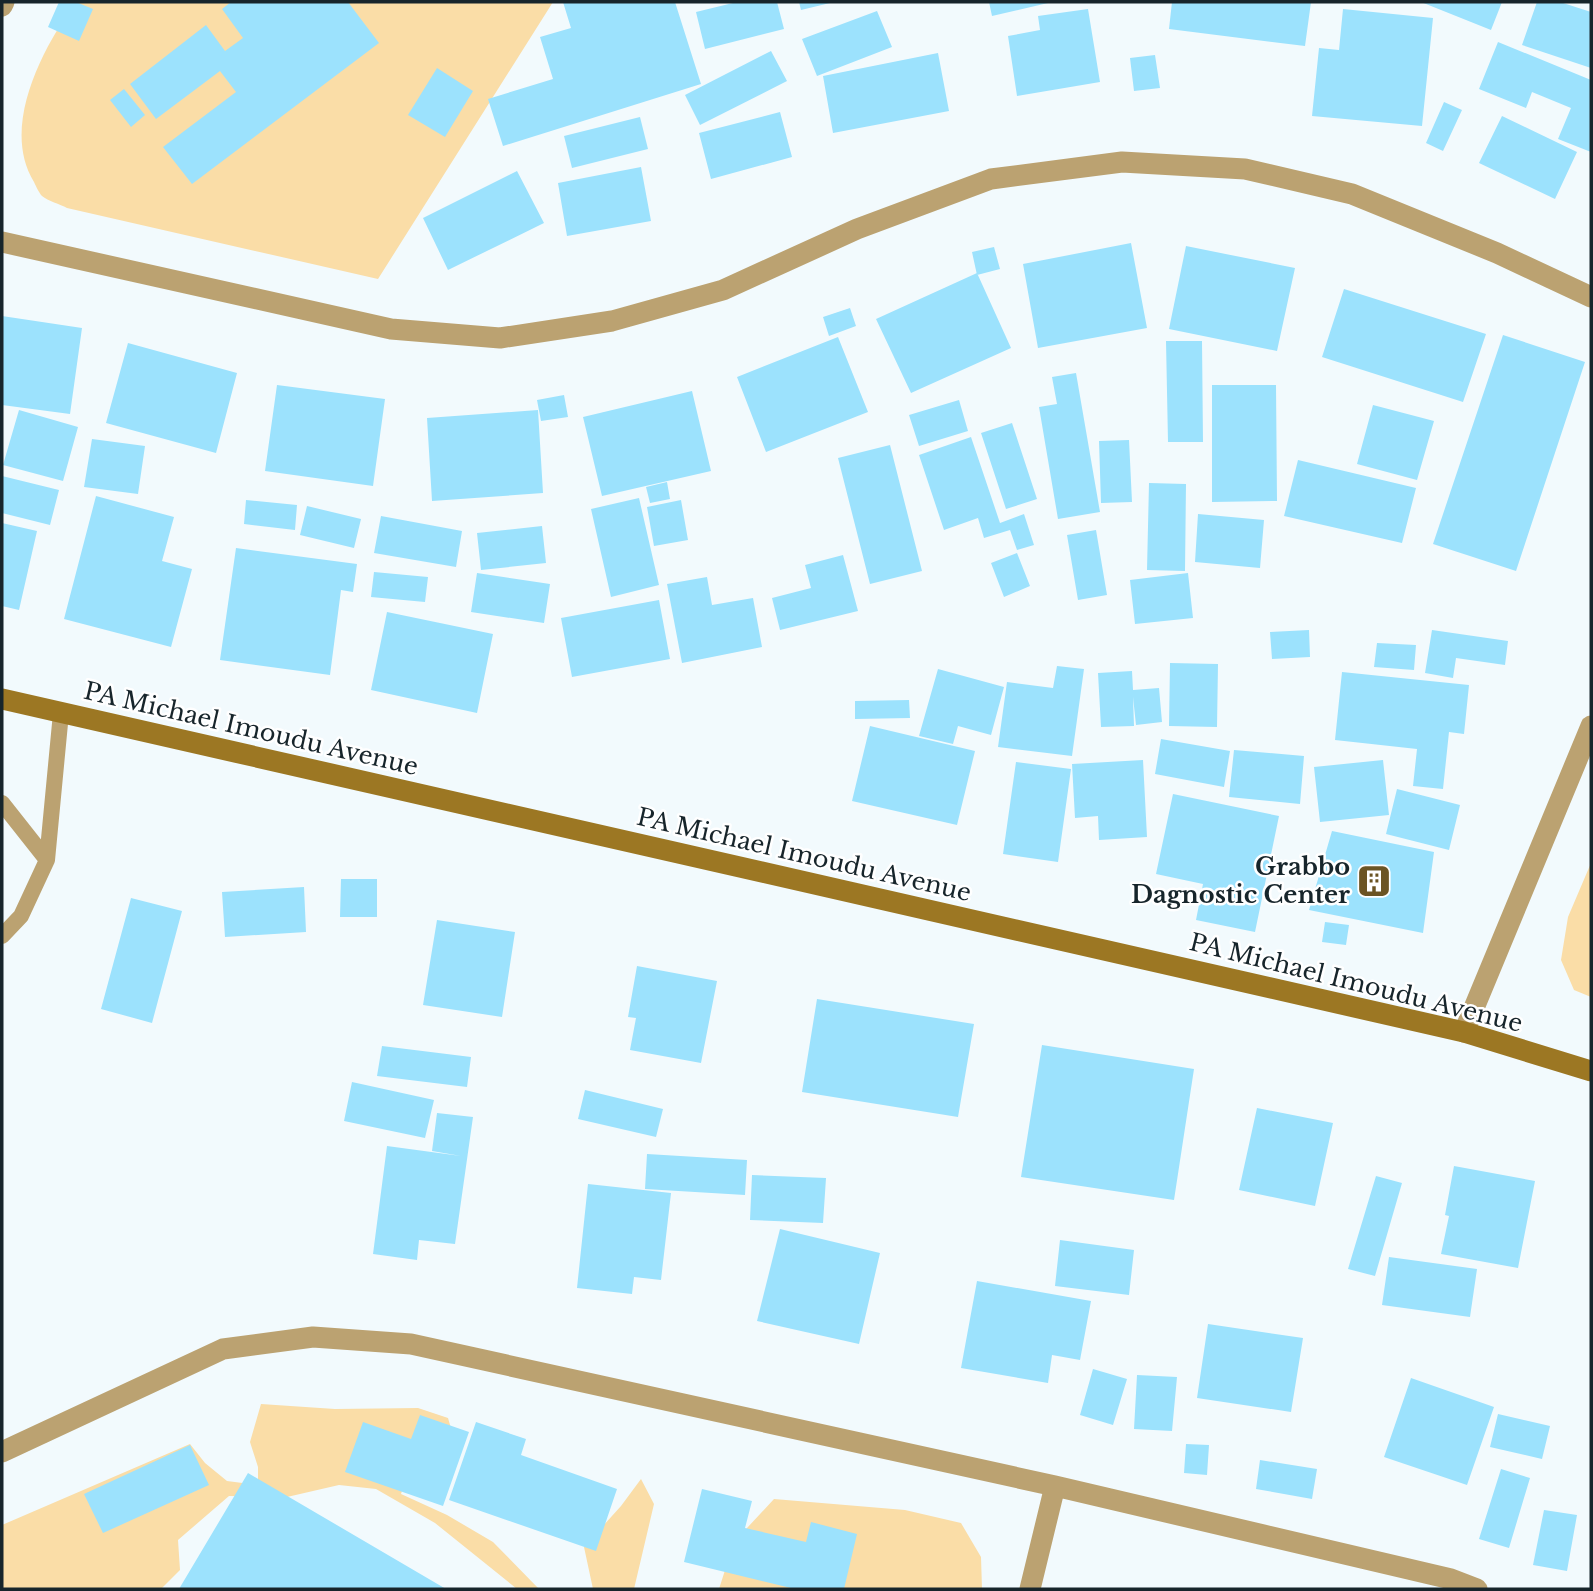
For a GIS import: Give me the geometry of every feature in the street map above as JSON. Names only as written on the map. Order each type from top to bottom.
[{"type":"street","points":[[2,242],[391,329],[500,338],[612,321],[723,290],[857,229],[991,179],[1122,162],[1245,169],[1352,194],[1497,253],[1591,297]]},
{"type":"street","name":"PA Michael Imoudu Avenue","points":[[2,699],[1464,1032],[1591,1071]]},
{"type":"street","points":[[1464,1032],[1591,726]]},
{"type":"street","points":[[2,1452],[223,1349],[313,1337],[411,1343],[1055,1486],[1451,1579],[1477,1589]]},
{"type":"street","points":[[1030,1589],[1055,1486]]},
{"type":"lane","points":[[2,936],[21,916],[47,860],[61,713]]},
{"type":"lane","points":[[2,803],[47,860]]},
{"type":"shaded area","points":[[76,2],[553,2],[378,279],[67,208],[42,196],[25,160],[22,137],[24,113],[39,64]]},
{"type":"shaded area","points":[[1591,863],[1591,997],[1574,990],[1561,960],[1568,917]]},
{"type":"shaded area","points":[[261,1404],[335,1409],[418,1408],[448,1418],[457,1449],[407,1475],[401,1494],[447,1515],[493,1542],[539,1589],[517,1589],[435,1523],[376,1489],[339,1485],[287,1497],[229,1496],[178,1540],[180,1570],[161,1589],[2,1589],[2,1525],[190,1444],[205,1463],[227,1481],[258,1485],[258,1467],[250,1442]]},
{"type":"shaded area","points":[[641,1479],[654,1504],[634,1589],[593,1589],[584,1547]]},
{"type":"shaded area","points":[[774,1499],[905,1510],[961,1523],[981,1557],[982,1589],[719,1589],[734,1542]]},
{"type":"building","points":[[59,2],[76,2],[93,9],[79,41],[48,27]]},
{"type":"building","points":[[231,2],[348,2],[379,43],[192,184],[163,147],[236,92],[220,71],[156,119],[130,84],[206,25],[225,51],[243,38],[222,9]]},
{"type":"building","points":[[563,2],[675,2],[701,84],[503,146],[488,99],[553,79],[540,37],[571,28]]},
{"type":"building","points":[[737,2],[777,2],[784,29],[705,49],[696,12]]},
{"type":"building","points":[[799,2],[830,2],[830,3],[801,10]]},
{"type":"building","points":[[989,2],[1048,2],[1048,3],[992,16]]},
{"type":"building","points":[[1172,2],[1311,2],[1305,46],[1169,29]]},
{"type":"building","points":[[1421,2],[1502,2],[1491,30]]},
{"type":"building","points":[[1537,2],[1560,2],[1591,12],[1591,68],[1522,45]]},
{"type":"building","points":[[1088,9],[1100,82],[1017,96],[1008,36],[1040,30],[1038,16]]},
{"type":"building","points":[[1343,9],[1433,18],[1422,126],[1312,116],[1319,48],[1339,50]]},
{"type":"building","points":[[877,11],[892,47],[817,76],[802,39]]},
{"type":"building","points":[[1498,42],[1591,80],[1591,152],[1558,139],[1571,108],[1532,92],[1526,108],[1479,89]]},
{"type":"building","points":[[771,51],[787,81],[700,125],[685,95]]},
{"type":"building","points":[[938,53],[949,111],[833,133],[823,76]]},
{"type":"building","points":[[1155,55],[1160,88],[1134,91],[1130,58]]},
{"type":"building","points":[[437,68],[473,91],[445,137],[408,115]]},
{"type":"building","points":[[124,89],[145,115],[131,127],[110,100]]},
{"type":"building","points":[[1444,102],[1462,110],[1443,151],[1426,143]]},
{"type":"building","points":[[780,112],[792,157],[711,179],[699,133]]},
{"type":"building","points":[[1502,116],[1577,152],[1555,199],[1479,163]]},
{"type":"building","points":[[640,117],[648,149],[572,168],[564,136]]},
{"type":"building","points":[[641,167],[651,221],[567,236],[558,183]]},
{"type":"building","points":[[517,171],[544,223],[448,270],[423,218]]},
{"type":"building","points":[[1131,243],[1147,328],[1038,348],[1023,264]]},
{"type":"building","points":[[1186,246],[1295,268],[1277,351],[1169,329]]},
{"type":"building","points":[[994,247],[1000,269],[977,275],[972,252]]},
{"type":"building","points":[[977,273],[1011,348],[911,393],[876,319]]},
{"type":"building","points":[[1344,289],[1486,334],[1463,402],[1322,357]]},
{"type":"building","points":[[850,308],[856,326],[829,336],[823,317]]},
{"type":"building","points":[[2,316],[82,328],[70,414],[2,405]]},
{"type":"building","points":[[1503,335],[1585,362],[1516,571],[1433,544]]},
{"type":"building","points":[[838,337],[868,412],[766,452],[737,377]]},
{"type":"building","points":[[1166,341],[1202,341],[1203,442],[1168,442]]},
{"type":"building","points":[[128,343],[237,373],[216,453],[106,423]]},
{"type":"building","points":[[1076,373],[1100,512],[1058,519],[1039,407],[1057,404],[1052,377]]},
{"type":"building","points":[[277,385],[385,399],[373,486],[265,471]]},
{"type":"building","points":[[1212,385],[1276,385],[1277,501],[1212,502]]},
{"type":"building","points":[[692,391],[711,471],[602,496],[583,417]]},
{"type":"building","points":[[564,395],[568,417],[541,421],[537,400]]},
{"type":"building","points":[[959,400],[968,431],[919,446],[909,415]]},
{"type":"building","points":[[1373,405],[1434,421],[1417,480],[1357,464]]},
{"type":"building","points":[[19,410],[78,427],[63,481],[3,465]]},
{"type":"building","points":[[538,410],[543,493],[432,501],[427,418]]},
{"type":"building","points":[[1012,423],[1037,499],[1006,509],[981,433]]},
{"type":"building","points":[[971,437],[1000,523],[1024,514],[1034,545],[1017,550],[1010,530],[984,538],[978,518],[944,530],[919,455]]},
{"type":"building","points":[[92,439],[145,446],[138,494],[84,487]]},
{"type":"building","points":[[1129,440],[1132,502],[1101,503],[1099,441]]},
{"type":"building","points":[[890,445],[922,571],[870,584],[838,458]]},
{"type":"building","points":[[1298,460],[1416,488],[1402,543],[1284,516]]},
{"type":"building","points":[[2,476],[59,490],[50,525],[2,513]]},
{"type":"building","points":[[667,482],[670,499],[650,503],[646,487]]},
{"type":"building","points":[[1149,483],[1186,484],[1185,571],[1147,570]]},
{"type":"building","points":[[96,496],[174,517],[162,561],[192,569],[171,647],[64,619]]},
{"type":"building","points":[[639,498],[659,585],[611,597],[591,509]]},
{"type":"building","points":[[246,500],[297,505],[295,530],[244,524]]},
{"type":"building","points":[[681,500],[688,540],[654,546],[647,507]]},
{"type":"building","points":[[307,506],[361,519],[354,548],[300,535]]},
{"type":"building","points":[[1198,514],[1264,520],[1260,568],[1195,562]]},
{"type":"building","points":[[381,516],[462,531],[456,567],[374,553]]},
{"type":"building","points":[[2,523],[37,531],[19,610],[2,606]]},
{"type":"building","points":[[542,526],[546,563],[481,570],[477,533]]},
{"type":"building","points":[[1096,530],[1107,595],[1078,600],[1067,535]]},
{"type":"building","points":[[236,548],[357,564],[353,592],[341,590],[330,675],[220,660]]},
{"type":"building","points":[[1017,553],[1030,586],[1004,597],[991,563]]},
{"type":"building","points":[[843,555],[858,611],[780,630],[772,598],[811,588],[805,565]]},
{"type":"building","points":[[374,572],[428,577],[425,602],[371,597]]},
{"type":"building","points":[[477,573],[550,584],[544,623],[471,612]]},
{"type":"building","points":[[1188,573],[1193,618],[1135,624],[1130,580]]},
{"type":"building","points":[[707,577],[712,605],[753,598],[762,647],[682,663],[667,584]]},
{"type":"building","points":[[659,600],[670,659],[572,677],[561,618]]},
{"type":"building","points":[[387,612],[493,634],[477,713],[371,690]]},
{"type":"building","points":[[1309,630],[1310,657],[1272,659],[1270,632]]},
{"type":"building","points":[[1432,630],[1508,641],[1505,665],[1456,658],[1453,678],[1425,673]]},
{"type":"building","points":[[1377,643],[1416,645],[1414,670],[1374,667]]},
{"type":"building","points":[[1170,663],[1218,664],[1217,727],[1169,726]]},
{"type":"building","points":[[1057,666],[1084,669],[1072,756],[998,747],[1007,682],[1053,688]]},
{"type":"building","points":[[938,669],[1004,687],[991,735],[958,726],[953,744],[919,736]]},
{"type":"building","points":[[1132,671],[1133,690],[1159,688],[1162,722],[1136,725],[1133,697],[1134,726],[1101,727],[1098,673]]},
{"type":"building","points":[[1342,672],[1469,685],[1464,734],[1449,732],[1443,789],[1413,786],[1417,749],[1335,740]]},
{"type":"building","points":[[909,700],[910,718],[855,719],[855,701]]},
{"type":"building","points":[[870,726],[975,751],[957,825],[852,801]]},
{"type":"building","points":[[1161,739],[1230,751],[1224,787],[1155,774]]},
{"type":"building","points":[[1234,750],[1304,756],[1300,804],[1229,797]]},
{"type":"building","points":[[1143,760],[1147,837],[1099,840],[1098,816],[1075,818],[1072,764]]},
{"type":"building","points":[[1383,760],[1389,815],[1320,822],[1314,767]]},
{"type":"building","points":[[1016,762],[1071,769],[1058,862],[1003,854]]},
{"type":"building","points":[[1397,789],[1460,805],[1449,850],[1386,834]]},
{"type":"building","points":[[1173,794],[1279,816],[1255,932],[1196,920],[1203,884],[1156,874]]},
{"type":"building","name":"Grabbo Dagnostic Center","points":[[1332,831],[1434,852],[1423,933],[1309,910]]},
{"type":"building","points":[[341,879],[377,879],[377,917],[340,917]]},
{"type":"building","points":[[304,887],[306,932],[225,937],[222,892]]},
{"type":"building","points":[[131,898],[182,911],[152,1023],[101,1009]]},
{"type":"building","points":[[437,920],[515,932],[502,1017],[423,1005]]},
{"type":"building","points":[[1325,922],[1349,925],[1346,945],[1322,942]]},
{"type":"building","points":[[637,966],[717,981],[701,1063],[630,1050],[636,1018],[628,1017]]},
{"type":"building","points":[[817,999],[974,1024],[958,1117],[802,1092]]},
{"type":"building","points":[[1042,1045],[1194,1069],[1174,1200],[1021,1177]]},
{"type":"building","points":[[382,1046],[471,1057],[467,1087],[377,1076]]},
{"type":"building","points":[[352,1082],[434,1100],[425,1138],[344,1121]]},
{"type":"building","points":[[585,1090],[663,1109],[656,1137],[578,1119]]},
{"type":"building","points":[[1257,1108],[1333,1123],[1315,1206],[1239,1190]]},
{"type":"building","points":[[437,1113],[473,1117],[455,1244],[419,1240],[417,1260],[373,1254],[387,1146],[461,1156],[432,1151]]},
{"type":"building","points":[[647,1154],[747,1160],[745,1195],[645,1189]]},
{"type":"building","points":[[1454,1166],[1535,1181],[1518,1268],[1441,1254],[1449,1216],[1445,1215]]},
{"type":"building","points":[[752,1175],[826,1178],[823,1223],[750,1220]]},
{"type":"building","points":[[1376,1176],[1402,1183],[1375,1276],[1348,1269]]},
{"type":"building","points":[[588,1184],[671,1193],[661,1280],[634,1277],[632,1294],[577,1288]]},
{"type":"building","points":[[780,1229],[880,1253],[859,1344],[757,1321]]},
{"type":"building","points":[[1060,1240],[1134,1250],[1129,1295],[1055,1286]]},
{"type":"building","points":[[1389,1257],[1477,1269],[1470,1317],[1382,1305]]},
{"type":"building","points":[[977,1281],[1091,1301],[1080,1360],[1052,1355],[1048,1383],[961,1368]]},
{"type":"building","points":[[1208,1324],[1303,1338],[1291,1412],[1197,1398]]},
{"type":"building","points":[[1093,1369],[1127,1379],[1113,1425],[1080,1415]]},
{"type":"building","points":[[1137,1375],[1177,1377],[1172,1431],[1134,1429]]},
{"type":"building","points":[[1411,1378],[1494,1407],[1467,1485],[1384,1457]]},
{"type":"building","points":[[1498,1414],[1550,1426],[1542,1459],[1490,1447]]},
{"type":"building","points":[[420,1415],[469,1432],[443,1506],[345,1472],[363,1422],[411,1439]]},
{"type":"building","points":[[476,1422],[526,1439],[521,1455],[617,1489],[596,1551],[449,1500]]},
{"type":"building","points":[[1186,1444],[1209,1445],[1207,1475],[1184,1473]]},
{"type":"building","points":[[190,1445],[209,1485],[103,1533],[84,1494]]},
{"type":"building","points":[[1260,1460],[1317,1469],[1312,1499],[1256,1489]]},
{"type":"building","points":[[1501,1469],[1530,1478],[1509,1548],[1479,1539]]},
{"type":"building","points":[[248,1473],[446,1589],[179,1589]]},
{"type":"building","points":[[702,1489],[752,1501],[745,1528],[806,1542],[811,1522],[857,1534],[844,1589],[795,1589],[684,1562]]},
{"type":"building","points":[[1544,1510],[1577,1515],[1567,1571],[1533,1565]]},
{"type":"place","name":"Grabbo Dagnostic Center","points":[[1374,881]]}]
